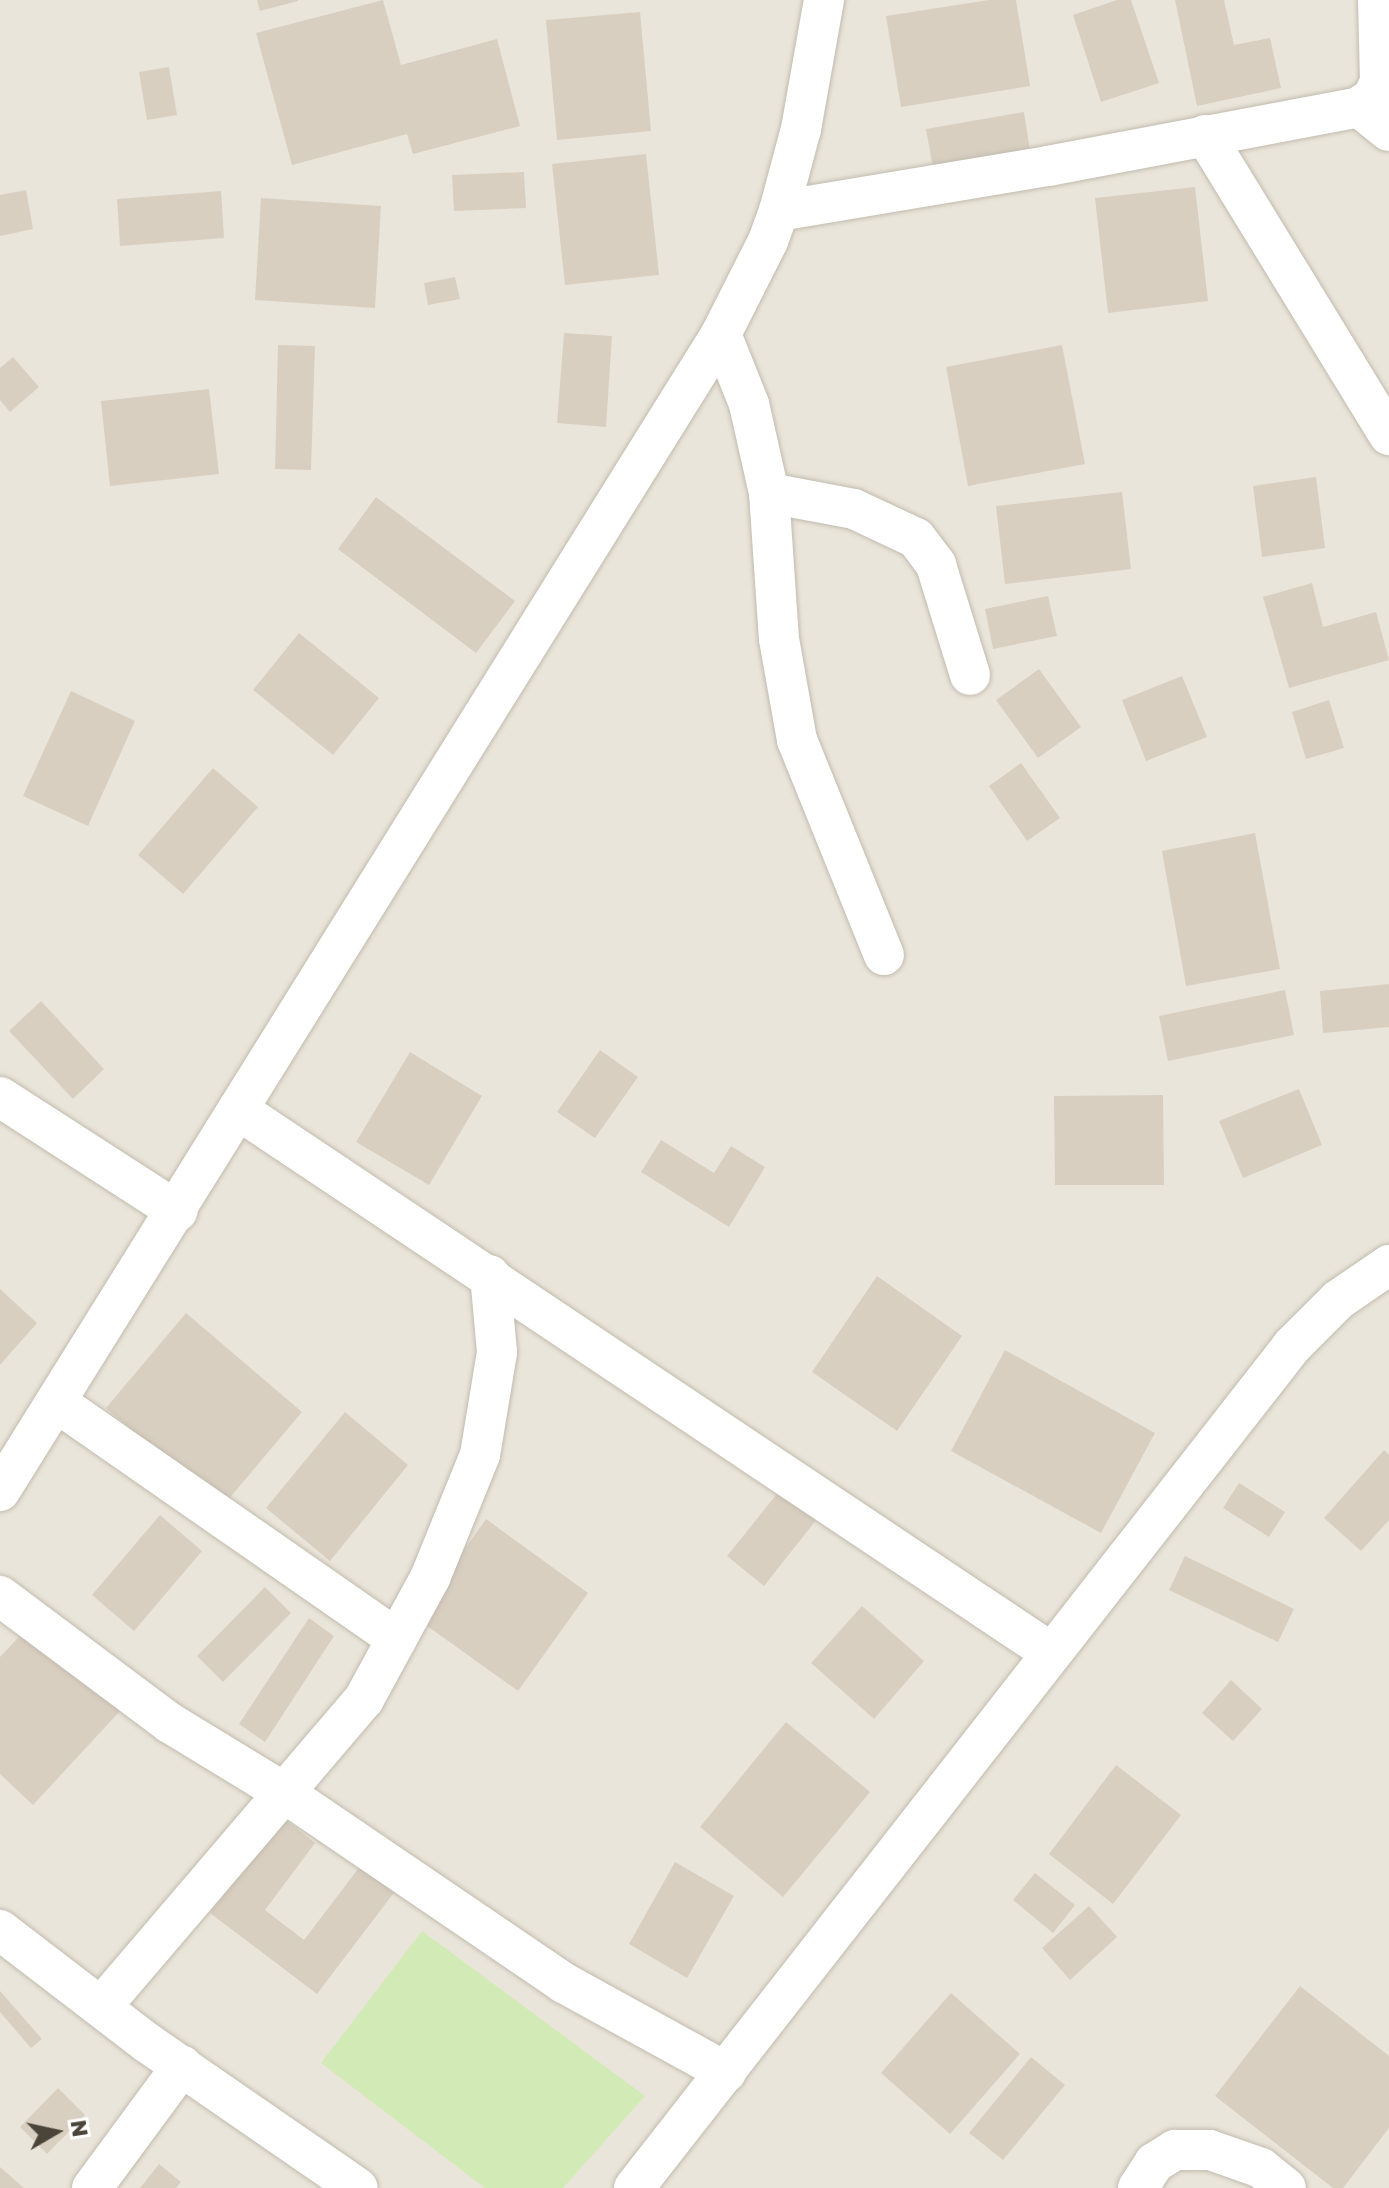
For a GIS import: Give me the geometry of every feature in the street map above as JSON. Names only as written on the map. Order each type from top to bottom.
[{"type":"street","points":[[0,1491],[240,1111],[721,334],[768,241],[779,211],[801,129],[824,0]]},
{"type":"street","points":[[779,211],[1205,135],[1374,119],[1372,98],[1380,82],[1378,0]]},
{"type":"street","points":[[1205,135],[1389,435]]},
{"type":"street","points":[[721,334],[749,404],[769,493],[779,639],[797,740],[884,955]]},
{"type":"street","points":[[769,493],[854,509],[916,538],[936,565],[970,675]]},
{"type":"street","points":[[0,1097],[177,1211]]},
{"type":"street","points":[[240,1111],[490,1275],[1050,1652]]},
{"type":"street","points":[[634,2188],[1292,1346],[1338,1300],[1389,1265]]},
{"type":"street","points":[[101,2007],[364,1699],[430,1578],[480,1455],[497,1352],[490,1275]]},
{"type":"street","points":[[56,1402],[397,1639]]},
{"type":"street","points":[[0,1596],[170,1723],[283,1792],[564,1983],[726,2072]]},
{"type":"street","points":[[0,1930],[182,2066],[358,2188]]},
{"type":"street","points":[[92,2188],[182,2066]]},
{"type":"street","points":[[1138,2188],[1154,2163],[1175,2150],[1210,2150],[1261,2168],[1286,2188]]},
{"type":"shaded area","points":[[0,0],[1389,0],[1389,2188],[0,2188]]},
{"type":"green space","points":[[422,1931],[645,2096],[563,2188],[485,2188],[321,2063]]},
{"type":"building","points":[[257,0],[298,0],[298,1],[260,11]]},
{"type":"building","points":[[383,0],[401,65],[497,39],[520,126],[413,154],[407,134],[292,165],[256,33]]},
{"type":"building","points":[[989,0],[1016,0],[1030,86],[901,107],[886,16]]},
{"type":"building","points":[[1117,0],[1131,0],[1159,83],[1101,102],[1073,15]]},
{"type":"building","points":[[1175,0],[1224,0],[1234,45],[1270,38],[1281,88],[1197,106]]},
{"type":"building","points":[[640,12],[651,131],[557,140],[546,20]]},
{"type":"building","points":[[169,67],[177,115],[147,120],[139,72]]},
{"type":"building","points":[[1024,112],[1031,157],[934,174],[926,129]]},
{"type":"building","points":[[646,154],[659,275],[565,285],[552,164]]},
{"type":"building","points":[[524,172],[526,208],[454,211],[452,175]]},
{"type":"building","points":[[1195,187],[1208,301],[1108,313],[1095,198]]},
{"type":"building","points":[[26,190],[33,229],[0,236],[0,195]]},
{"type":"building","points":[[221,191],[224,238],[120,246],[117,199]]},
{"type":"building","points":[[261,198],[381,206],[375,308],[255,300]]},
{"type":"building","points":[[455,277],[460,299],[428,305],[424,283]]},
{"type":"building","points":[[564,333],[612,336],[606,427],[557,423]]},
{"type":"building","points":[[278,345],[315,346],[311,470],[275,469]]},
{"type":"building","points":[[1062,345],[1085,464],[968,486],[946,367]]},
{"type":"building","points":[[13,357],[39,387],[10,412],[0,400],[0,368]]},
{"type":"building","points":[[209,389],[219,474],[110,486],[101,401]]},
{"type":"building","points":[[1316,477],[1325,548],[1262,557],[1253,486]]},
{"type":"building","points":[[1122,492],[1131,569],[1005,584],[996,506]]},
{"type":"building","points":[[376,497],[515,601],[476,653],[338,549]]},
{"type":"building","points":[[1312,583],[1323,627],[1376,612],[1389,660],[1289,688],[1263,597]]},
{"type":"building","points":[[1048,596],[1057,636],[993,649],[985,609]]},
{"type":"building","points":[[299,633],[379,698],[333,755],[253,690]]},
{"type":"building","points":[[1039,669],[1081,727],[1038,758],[996,700]]},
{"type":"building","points":[[1182,676],[1207,737],[1146,761],[1122,700]]},
{"type":"building","points":[[71,691],[135,721],[88,826],[23,796]]},
{"type":"building","points":[[1329,700],[1344,748],[1306,759],[1292,712]]},
{"type":"building","points":[[1021,763],[1060,818],[1027,841],[989,786]]},
{"type":"building","points":[[213,768],[258,807],[183,894],[138,855]]},
{"type":"building","points":[[1255,833],[1280,969],[1186,986],[1162,851]]},
{"type":"building","points":[[1389,984],[1389,1027],[1323,1033],[1320,991]]},
{"type":"building","points":[[1285,990],[1294,1035],[1168,1061],[1159,1016]]},
{"type":"building","points":[[41,1001],[104,1069],[73,1099],[9,1031]]},
{"type":"building","points":[[600,1050],[638,1077],[595,1138],[557,1112]]},
{"type":"building","points":[[410,1052],[482,1096],[429,1185],[356,1142]]},
{"type":"building","points":[[1299,1089],[1322,1145],[1243,1178],[1219,1121]]},
{"type":"building","points":[[1163,1095],[1164,1185],[1055,1185],[1054,1096]]},
{"type":"building","points":[[661,1140],[714,1173],[731,1146],[765,1167],[729,1227],[641,1172]]},
{"type":"building","points":[[877,1276],[962,1336],[897,1431],[812,1372]]},
{"type":"building","points":[[0,1289],[37,1323],[0,1365]]},
{"type":"building","points":[[186,1313],[302,1412],[222,1507],[106,1408]]},
{"type":"building","points":[[1005,1350],[1155,1433],[1101,1533],[951,1451]]},
{"type":"building","points":[[345,1412],[408,1465],[330,1561],[266,1508]]},
{"type":"building","points":[[1384,1450],[1389,1455],[1389,1520],[1361,1551],[1324,1518]]},
{"type":"building","points":[[1239,1483],[1285,1512],[1269,1537],[1223,1508]]},
{"type":"building","points":[[781,1489],[817,1519],[764,1586],[727,1556]]},
{"type":"building","points":[[160,1515],[202,1551],[134,1631],[92,1595]]},
{"type":"building","points":[[486,1519],[588,1593],[518,1691],[416,1618]]},
{"type":"building","points":[[1185,1556],[1294,1609],[1278,1642],[1169,1590]]},
{"type":"building","points":[[265,1587],[291,1613],[223,1682],[197,1656]]},
{"type":"building","points":[[862,1606],[924,1661],[874,1719],[811,1663]]},
{"type":"building","points":[[309,1618],[334,1636],[265,1742],[239,1724]]},
{"type":"building","points":[[31,1624],[121,1710],[33,1805],[0,1774],[0,1657]]},
{"type":"building","points":[[1231,1680],[1262,1709],[1233,1741],[1202,1713]]},
{"type":"building","points":[[786,1722],[870,1792],[783,1897],[700,1827]]},
{"type":"building","points":[[1116,1765],[1181,1815],[1113,1904],[1049,1854]]},
{"type":"building","points":[[282,1817],[315,1843],[265,1910],[304,1940],[364,1861],[399,1886],[317,1994],[210,1913]]},
{"type":"building","points":[[675,1862],[734,1896],[687,1978],[629,1944]]},
{"type":"building","points":[[1035,1873],[1075,1905],[1053,1933],[1013,1900]]},
{"type":"building","points":[[1089,1906],[1117,1937],[1070,1980],[1042,1948]]},
{"type":"building","points":[[1300,1986],[1389,2056],[1389,2128],[1343,2188],[1333,2188],[1215,2096]]},
{"type":"building","points":[[0,1991],[42,2039],[31,2048],[0,2012]]},
{"type":"building","points":[[951,1993],[1020,2054],[950,2134],[881,2073]]},
{"type":"building","points":[[1031,2057],[1065,2085],[1003,2160],[969,2133]]},
{"type":"building","points":[[58,2088],[85,2115],[47,2154],[20,2127]]},
{"type":"building","points":[[159,2164],[181,2182],[176,2188],[140,2188]]},
{"type":"building","points":[[0,2167],[24,2188],[0,2188]]}]
